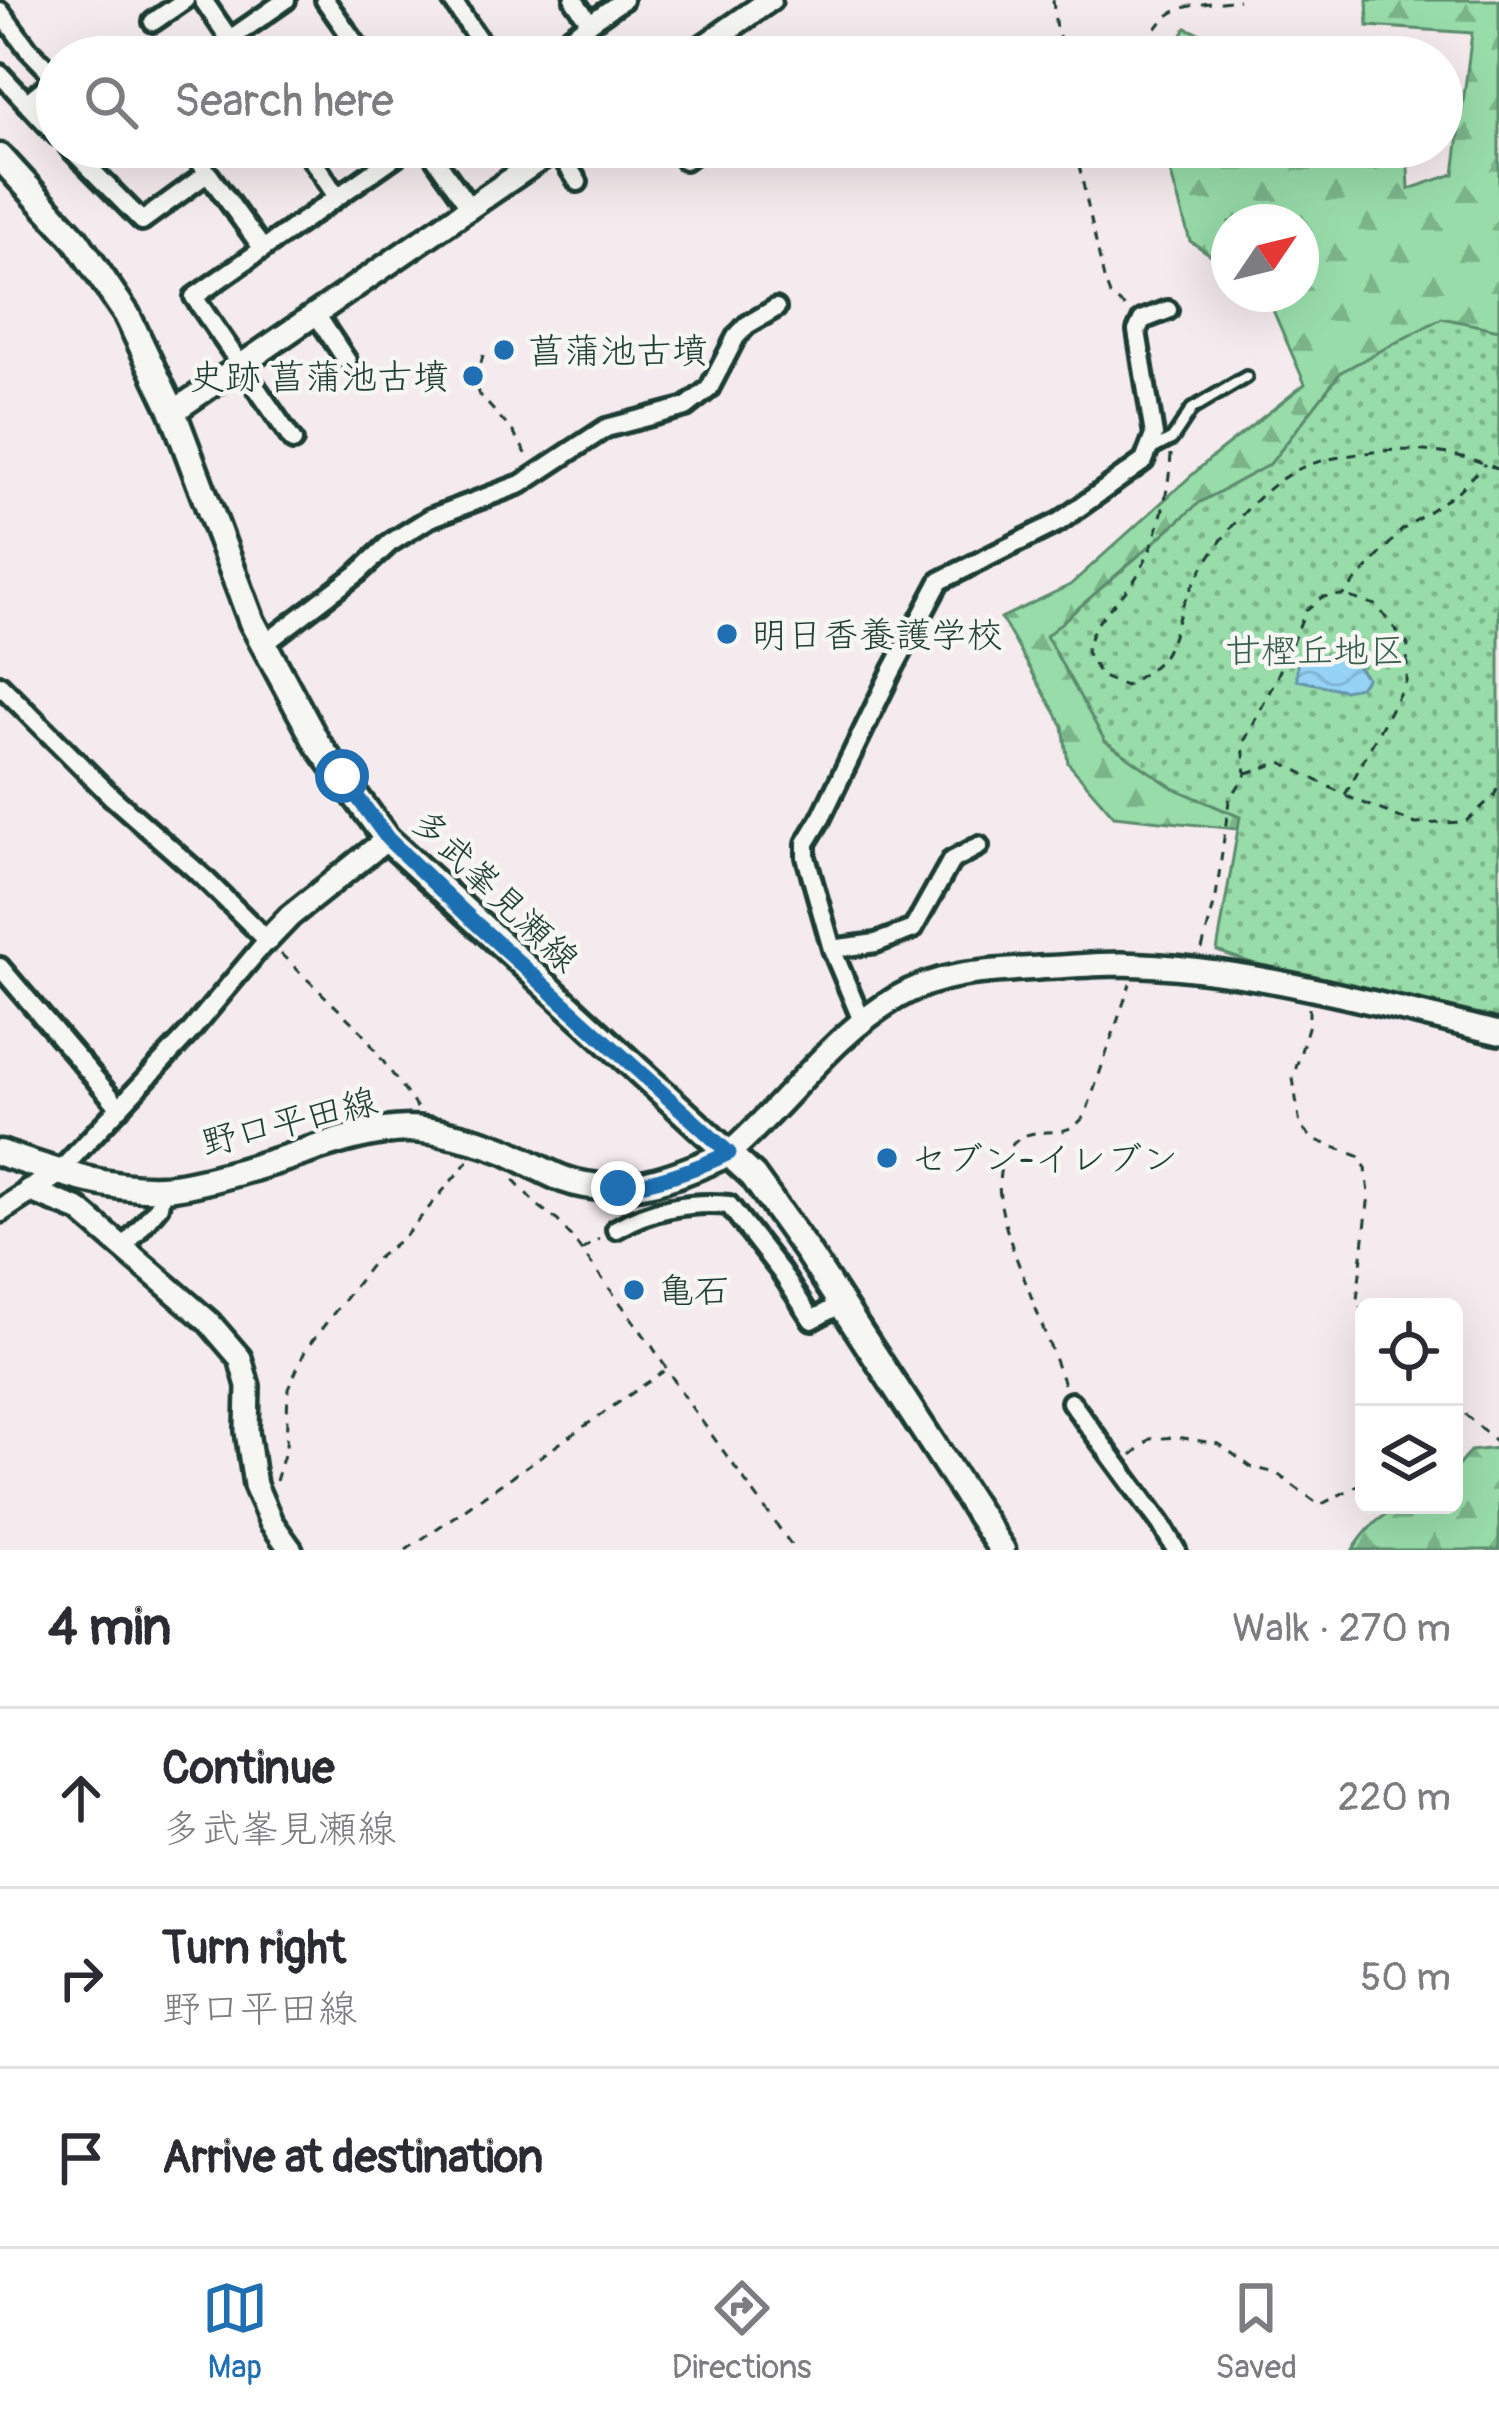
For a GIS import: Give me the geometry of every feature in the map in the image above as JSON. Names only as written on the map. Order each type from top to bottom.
[{"type":"main road","name":"多武峯見瀬線","points":[[0,157],[43,201],[127,314],[173,412],[262,646],[317,743],[388,839],[753,1176],[1002,1550]]},
{"type":"main road","name":"野口平田線","points":[[0,1153],[106,1184],[162,1189],[262,1166],[346,1138],[408,1129],[501,1150],[566,1180],[618,1188],[690,1172],[729,1153]]},
{"type":"street","points":[[153,22],[184,0]]},
{"type":"street","points":[[203,0],[228,36]]},
{"type":"street","points":[[234,36],[286,0]]},
{"type":"street","points":[[325,0],[350,36]]},
{"type":"street","points":[[452,0],[476,36]]},
{"type":"street","points":[[574,0],[590,23]]},
{"type":"street","points":[[571,36],[623,0]]},
{"type":"street","points":[[717,36],[770,0]]},
{"type":"street","points":[[0,10],[36,57]]},
{"type":"street","points":[[723,32],[726,36]]},
{"type":"street","points":[[0,74],[36,114]]},
{"type":"street","points":[[26,104],[36,96]]},
{"type":"street","points":[[90,168],[142,221],[208,172]]},
{"type":"street","points":[[205,168],[263,249]]},
{"type":"street","points":[[319,168],[338,196]]},
{"type":"street","points":[[293,441],[194,297],[379,168]]},
{"type":"street","points":[[442,168],[470,208]]},
{"type":"street","points":[[173,412],[528,168]]},
{"type":"street","points":[[569,168],[578,182]]},
{"type":"street","points":[[262,646],[390,543],[430,518],[521,484],[606,428],[686,406],[709,389],[736,337],[776,308]]},
{"type":"street","points":[[862,1021],[832,949],[806,843],[940,581],[1059,522],[1144,461],[1154,435],[1137,331],[1142,320],[1168,310]]},
{"type":"street","points":[[316,314],[347,361]]},
{"type":"street","points":[[0,686],[267,940]]},
{"type":"street","points":[[0,1211],[58,1173],[190,1033],[290,916],[388,839]]},
{"type":"street","points":[[832,949],[876,943],[913,929],[951,861],[979,847]]},
{"type":"street","points":[[729,1153],[862,1021],[899,996],[942,978],[986,971],[1133,964],[1246,976],[1499,1033]]},
{"type":"street","points":[[0,967],[121,1108]]},
{"type":"street","points":[[124,1247],[159,1206],[162,1189]]},
{"type":"street","points":[[29,1190],[79,1210],[209,1322],[240,1358],[248,1386],[251,1468],[261,1502],[291,1550]]},
{"type":"street","points":[[616,1229],[638,1216],[702,1202],[729,1205],[812,1320],[841,1304]]},
{"type":"street","points":[[1071,1402],[1176,1550]]},
{"type":"lane","points":[[1148,452],[1172,439],[1192,409],[1246,377]]},
{"type":"path","points":[[1053,0],[1058,36]]},
{"type":"path","points":[[1153,36],[1166,16],[1201,4],[1239,0]]},
{"type":"path","points":[[590,23],[599,36]]},
{"type":"path","points":[[1080,168],[1110,296],[1142,320]]},
{"type":"path","points":[[483,355],[478,393],[513,432],[532,463]]},
{"type":"path","points":[[1172,439],[1158,527],[1136,579],[1091,629],[1086,652],[1102,677],[1126,686],[1162,657],[1185,599],[1214,550],[1263,494],[1301,467],[1394,449],[1452,456],[1499,470]]},
{"type":"path","points":[[1343,595],[1402,530],[1457,492],[1486,463]]},
{"type":"path","points":[[1196,970],[1216,897],[1229,801],[1246,774],[1244,744],[1306,610],[1322,597],[1343,595],[1376,605],[1408,645],[1406,680],[1345,795]]},
{"type":"path","points":[[1246,774],[1281,762],[1416,824],[1465,822],[1494,796],[1499,784]]},
{"type":"path","points":[[267,940],[362,1032],[418,1110]]},
{"type":"path","points":[[1071,1402],[1010,1243],[1000,1172],[1006,1153],[1027,1134],[1079,1126],[1129,988],[1133,964]]},
{"type":"path","points":[[1309,989],[1309,1024],[1294,1078],[1300,1126],[1312,1139],[1358,1156],[1366,1168],[1369,1194],[1358,1298]]},
{"type":"path","points":[[261,1502],[281,1468],[288,1389],[306,1349],[374,1261],[406,1235],[473,1155]]},
{"type":"path","points":[[513,1179],[581,1250],[795,1550]]},
{"type":"path","points":[[581,1250],[616,1229]]},
{"type":"path","points":[[406,1550],[666,1370]]},
{"type":"path","points":[[1463,1416],[1499,1444]]},
{"type":"path","points":[[1117,1468],[1150,1439],[1177,1438],[1219,1444],[1251,1467],[1276,1474],[1320,1505],[1355,1487]]},
{"type":"green space","points":[[1367,0],[1499,0],[1499,496],[1246,830],[1114,816],[1068,763],[1063,726],[1001,618],[1070,585],[1211,458],[1305,384],[1274,312],[1319,312],[1319,204],[1211,204],[1211,255],[1190,241],[1169,168],[1408,168],[1409,189],[1454,174],[1455,168],[1463,168],[1463,104],[1472,33],[1368,26]]},
{"type":"green space","points":[[1186,28],[1206,36],[1181,36]]},
{"type":"green space","name":"甘樫丘地区","points":[[1442,318],[1499,330],[1499,1018],[1217,951],[1240,817],[1173,788],[1105,741],[1046,636],[1199,503],[1270,464],[1341,372]]},
{"type":"green space","points":[[1499,1448],[1499,1550],[1353,1550],[1389,1514],[1463,1514],[1463,1460],[1470,1451]]},
{"type":"water","points":[[1319,655],[1353,661],[1367,678],[1360,687],[1344,690],[1297,680],[1297,663]]},
{"type":"place","name":"菖蒲池古墳","points":[[504,350]]},
{"type":"place","name":"史跡 菖蒲池古墳","points":[[473,376]]},
{"type":"place","name":"明日香養護学校","points":[[727,634]]},
{"type":"place","name":"セブン-イレブン","points":[[887,1158]]},
{"type":"place","name":"亀石","points":[[634,1290]]},
{"type":"route","points":[[342,776],[388,839],[729,1153],[690,1172],[618,1188]]}]
